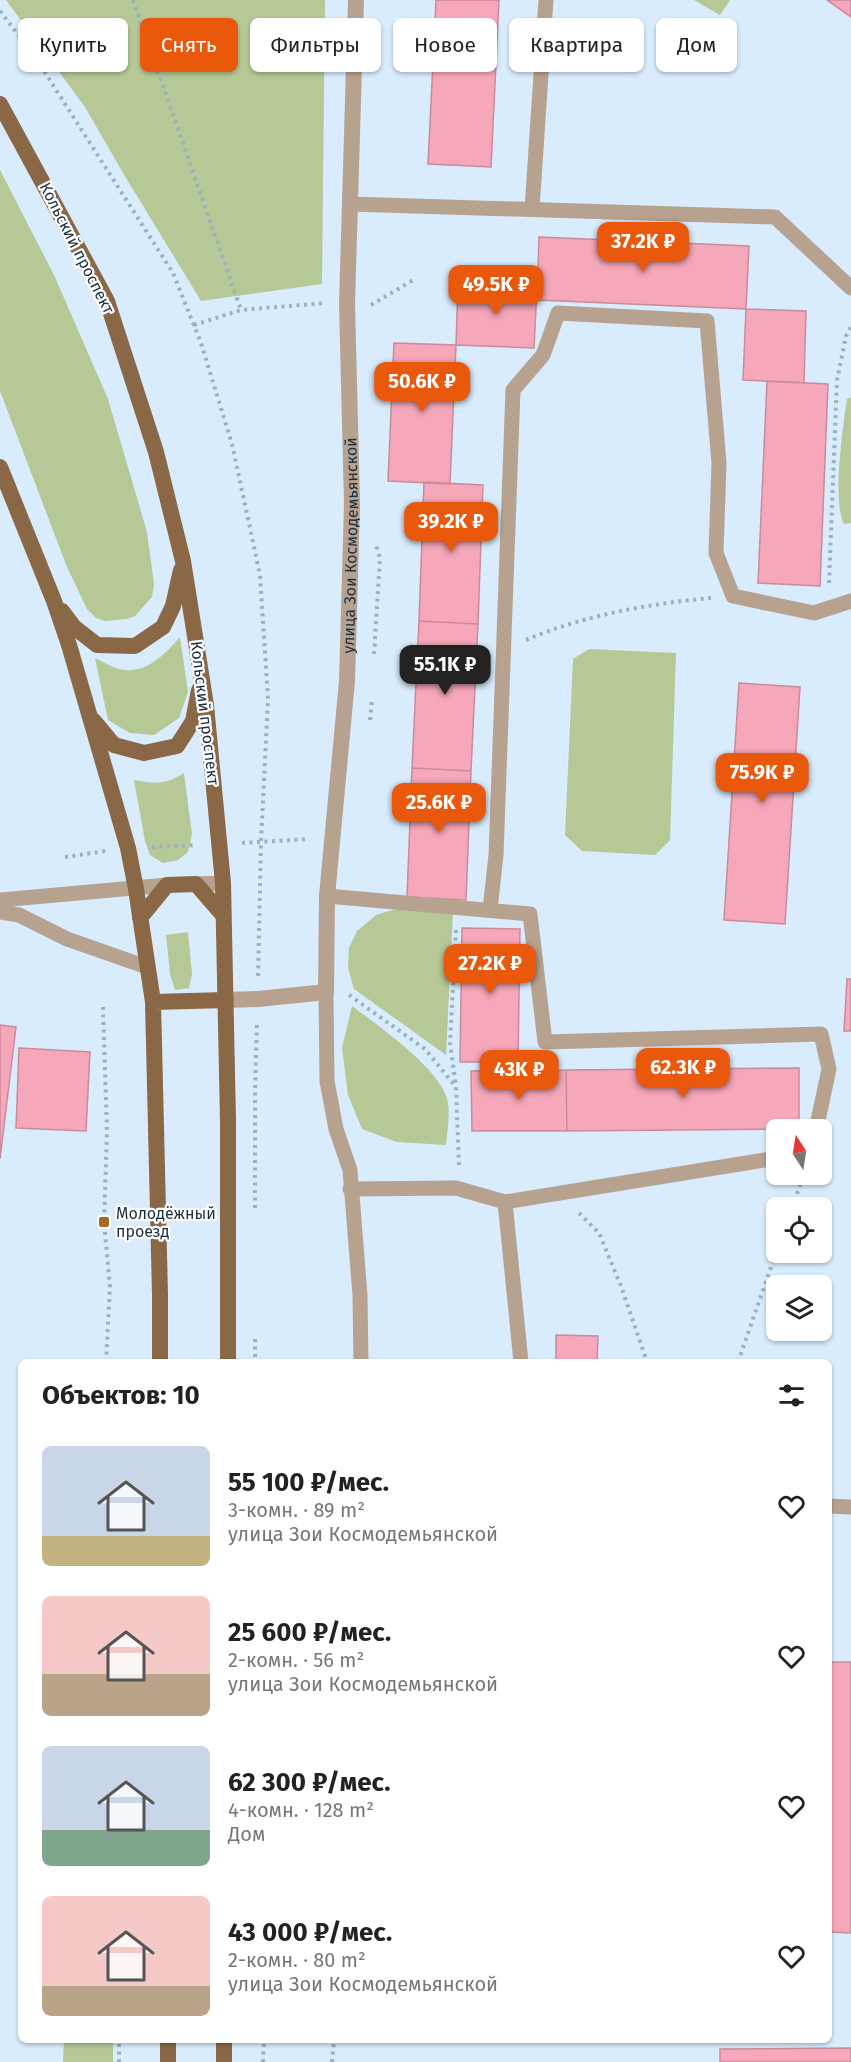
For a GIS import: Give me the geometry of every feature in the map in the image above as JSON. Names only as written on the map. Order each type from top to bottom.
[{"type":"main road","name":"Кольский проспект","points":[[0,104],[108,301],[156,452],[183,561],[202,676],[223,883],[228,1121],[228,1359]]},
{"type":"main road","points":[[0,467],[54,601],[128,848],[136,889],[153,1002],[160,1359]]},
{"type":"main road","points":[[54,601],[74,627],[98,645],[135,646],[163,627],[173,606],[183,561]]},
{"type":"main road","points":[[90,715],[114,745],[144,753],[177,746],[193,721],[202,676]]},
{"type":"main road","points":[[140,918],[167,885],[196,884],[223,915]]},
{"type":"main road","points":[[153,1002],[226,1000]]},
{"type":"main road","points":[[168,2043],[168,2062]]},
{"type":"main road","points":[[224,2043],[224,2062]]},
{"type":"street","name":"улица Зои Космодемьянской","points":[[326,992],[327,897],[347,681],[352,504],[347,303],[356,0]]},
{"type":"street","points":[[226,1000],[326,992]]},
{"type":"lane","points":[[532,209],[546,0]]},
{"type":"lane","points":[[350,204],[776,217],[851,288]]},
{"type":"lane","points":[[490,910],[496,855],[513,390],[543,355],[558,314],[707,321],[719,463],[716,554],[733,596],[814,613],[851,601]]},
{"type":"lane","points":[[196,884],[223,883]]},
{"type":"lane","points":[[0,900],[167,885]]},
{"type":"lane","points":[[327,897],[530,914],[545,1042],[821,1034],[829,1069],[818,1119]]},
{"type":"lane","points":[[0,912],[19,915],[67,939],[147,967]]},
{"type":"lane","points":[[326,992],[327,1081],[336,1129],[350,1170],[360,1295],[361,1359]]},
{"type":"lane","points":[[350,1189],[456,1188],[505,1202],[766,1160]]},
{"type":"lane","points":[[505,1202],[521,1359]]},
{"type":"lane","points":[[832,1506],[851,1507]]},
{"type":"path","points":[[133,0],[241,310]]},
{"type":"path","points":[[0,11],[35,57],[173,273],[194,325],[232,444],[260,575],[268,699],[261,842],[254,1215]]},
{"type":"path","points":[[194,325],[241,310],[347,303]]},
{"type":"path","points":[[814,613],[829,587],[837,380],[846,336],[851,327]]},
{"type":"path","points":[[504,650],[555,627],[669,602],[733,596]]},
{"type":"path","points":[[456,1188],[459,1166],[456,1088],[450,1043],[458,907]]},
{"type":"path","points":[[343,991],[425,1049],[456,1088]]},
{"type":"path","points":[[103,1007],[107,1132],[104,1222],[110,1287],[106,1359]]},
{"type":"path","points":[[560,1193],[599,1233],[621,1286],[646,1359]]},
{"type":"path","points":[[739,1359],[772,1263]]},
{"type":"path","points":[[254,1328],[255,1359]]},
{"type":"path","points":[[119,2043],[119,2062]]},
{"type":"path","points":[[264,2043],[264,2062]]},
{"type":"path","points":[[332,2062],[334,2043]]},
{"type":"green space","points":[[6,0],[325,0],[325,18],[250,18],[250,72],[324,72],[322,284],[201,301],[85,107],[59,72],[128,72],[128,18],[19,18]]},
{"type":"green space","points":[[694,0],[730,0],[720,15]]},
{"type":"green space","points":[[0,170],[54,275],[108,399],[147,532],[154,584],[152,597],[135,616],[127,619],[105,621],[96,618],[87,609],[67,567],[0,391]]},
{"type":"green space","points":[[851,398],[851,523],[844,524],[839,499],[840,463],[847,399]]},
{"type":"green space","points":[[180,637],[188,692],[179,718],[154,735],[130,733],[108,720],[95,658],[116,668],[135,670],[160,658]]},
{"type":"green space","points":[[589,649],[676,653],[670,840],[655,855],[582,851],[565,835],[573,659]]},
{"type":"green space","points":[[184,773],[192,834],[188,852],[178,860],[163,863],[150,855],[145,841],[134,780],[160,782],[171,780]]},
{"type":"green space","points":[[402,907],[453,912],[446,1055],[354,989],[348,968],[349,948],[357,931],[376,915]]},
{"type":"green space","points":[[188,932],[192,974],[189,988],[175,990],[170,974],[166,935]]},
{"type":"green space","points":[[352,1006],[408,1050],[435,1077],[444,1090],[449,1119],[446,1145],[397,1142],[362,1129],[348,1095],[342,1048]]},
{"type":"green space","points":[[64,2043],[113,2043],[113,2062],[63,2062]]},
{"type":"building","points":[[436,0],[499,0],[497,42],[497,18],[435,18]]},
{"type":"building","points":[[827,0],[851,0],[851,17]]},
{"type":"building","points":[[432,72],[496,72],[491,167],[428,164]]},
{"type":"building","points":[[539,237],[749,246],[746,309],[537,300]]},
{"type":"building","points":[[458,284],[537,288],[534,348],[456,345]]},
{"type":"building","points":[[746,309],[806,311],[804,383],[743,380]]},
{"type":"building","points":[[394,343],[456,345],[450,484],[388,481]]},
{"type":"building","points":[[767,381],[828,384],[820,586],[758,583]]},
{"type":"building","points":[[424,482],[483,485],[478,624],[419,621]]},
{"type":"building","points":[[419,621],[478,624],[471,771],[412,768]]},
{"type":"building","points":[[739,683],[800,687],[785,924],[724,920]]},
{"type":"building","points":[[412,768],[471,771],[466,900],[407,897]]},
{"type":"building","points":[[462,928],[520,929],[518,1062],[460,1062]]},
{"type":"building","points":[[847,979],[851,979],[851,1031],[844,1031]]},
{"type":"building","points":[[0,1025],[16,1027],[0,1159]]},
{"type":"building","points":[[19,1048],[90,1052],[86,1131],[16,1128]]},
{"type":"building","points":[[799,1068],[799,1119],[766,1119],[766,1129],[567,1131],[566,1070]]},
{"type":"building","points":[[566,1070],[567,1131],[472,1131],[471,1071]]},
{"type":"building","points":[[556,1335],[598,1336],[597,1359],[556,1359]]},
{"type":"building","points":[[832,1662],[851,1662],[851,1933],[832,1932]]},
{"type":"building","points":[[851,2048],[851,2062],[720,2062],[720,2049]]},
{"type":"place","name":"Молодёжный проезд","points":[[104,1222]]}]
